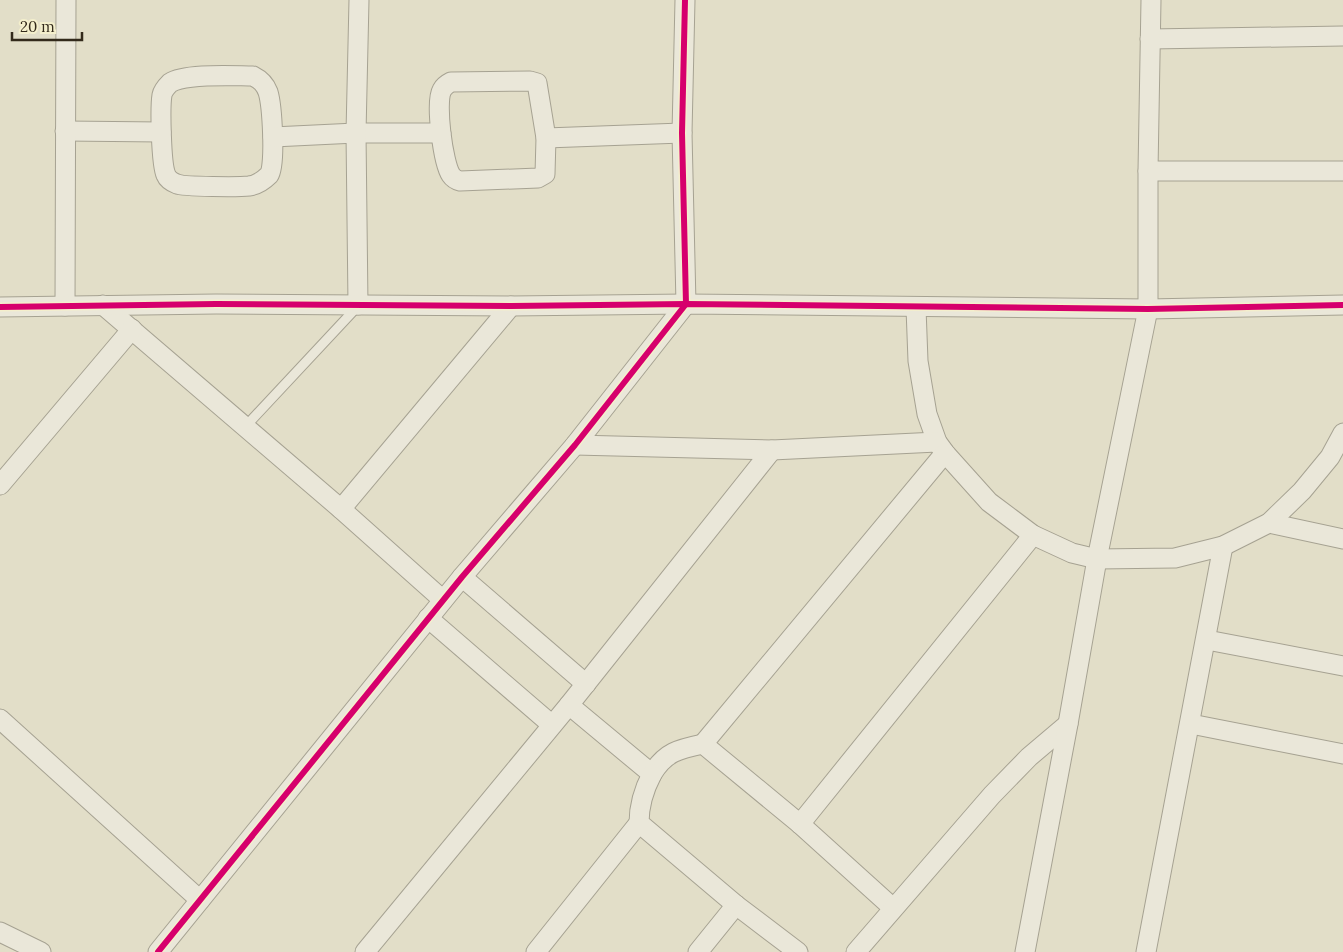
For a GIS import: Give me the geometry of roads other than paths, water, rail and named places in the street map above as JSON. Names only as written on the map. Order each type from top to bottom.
[{"type":"street","points":[[65,306],[66,0]]},
{"type":"street","points":[[358,305],[356,133],[359,0]]},
{"type":"street","points":[[158,952],[462,576],[575,445],[686,304],[682,133],[685,0]]},
{"type":"street","points":[[1025,952],[1097,559],[1148,309],[1151,0]]},
{"type":"street","points":[[1150,39],[1343,36]]},
{"type":"street","points":[[253,76],[260,80],[268,93],[273,167],[262,181],[250,186],[182,185],[170,181],[165,174],[161,132],[162,94],[166,86],[172,82],[188,77],[253,76]]},
{"type":"street","points":[[530,80],[537,83],[546,138],[546,172],[538,178],[460,181],[450,174],[446,164],[441,133],[440,97],[445,86],[451,82],[530,80]]},
{"type":"street","points":[[65,132],[161,132]]},
{"type":"street","points":[[272,137],[356,133],[441,133]]},
{"type":"street","points":[[546,138],[682,133]]},
{"type":"street","points":[[1148,171],[1343,171]]},
{"type":"street","points":[[0,307],[686,304],[916,308],[1148,309],[1343,305]]},
{"type":"street","points":[[103,306],[341,509],[443,600]]},
{"type":"street","points":[[341,509],[511,306]]},
{"type":"street","points":[[916,308],[918,360],[927,414],[941,448],[989,502],[1033,535],[1072,553],[1097,559],[1175,558],[1224,546],[1269,523],[1302,491],[1330,457],[1343,433]]},
{"type":"street","points":[[0,485],[132,329]]},
{"type":"street","points":[[575,445],[772,450],[941,448]]},
{"type":"street","points":[[536,952],[639,823],[639,807],[645,788],[659,762],[683,748],[703,744],[941,448]]},
{"type":"street","points":[[365,952],[569,705],[772,450]]},
{"type":"street","points":[[1269,523],[1343,539]]},
{"type":"street","points":[[800,824],[1033,535]]},
{"type":"street","points":[[1146,952],[1224,546]]},
{"type":"street","points":[[462,576],[586,684]]},
{"type":"street","points":[[428,618],[552,725]]},
{"type":"street","points":[[1206,640],[1343,666]]},
{"type":"street","points":[[569,705],[652,774]]},
{"type":"street","points":[[0,719],[200,900]]},
{"type":"street","points":[[856,952],[992,795],[1029,757],[1068,724]]},
{"type":"street","points":[[1191,724],[1343,754]]},
{"type":"street","points":[[703,744],[800,824],[893,908]]},
{"type":"street","points":[[639,823],[736,905],[798,952]]},
{"type":"street","points":[[698,952],[736,905]]},
{"type":"street","points":[[0,932],[41,952]]},
{"type":"lane","points":[[244,428],[358,305]]}]
